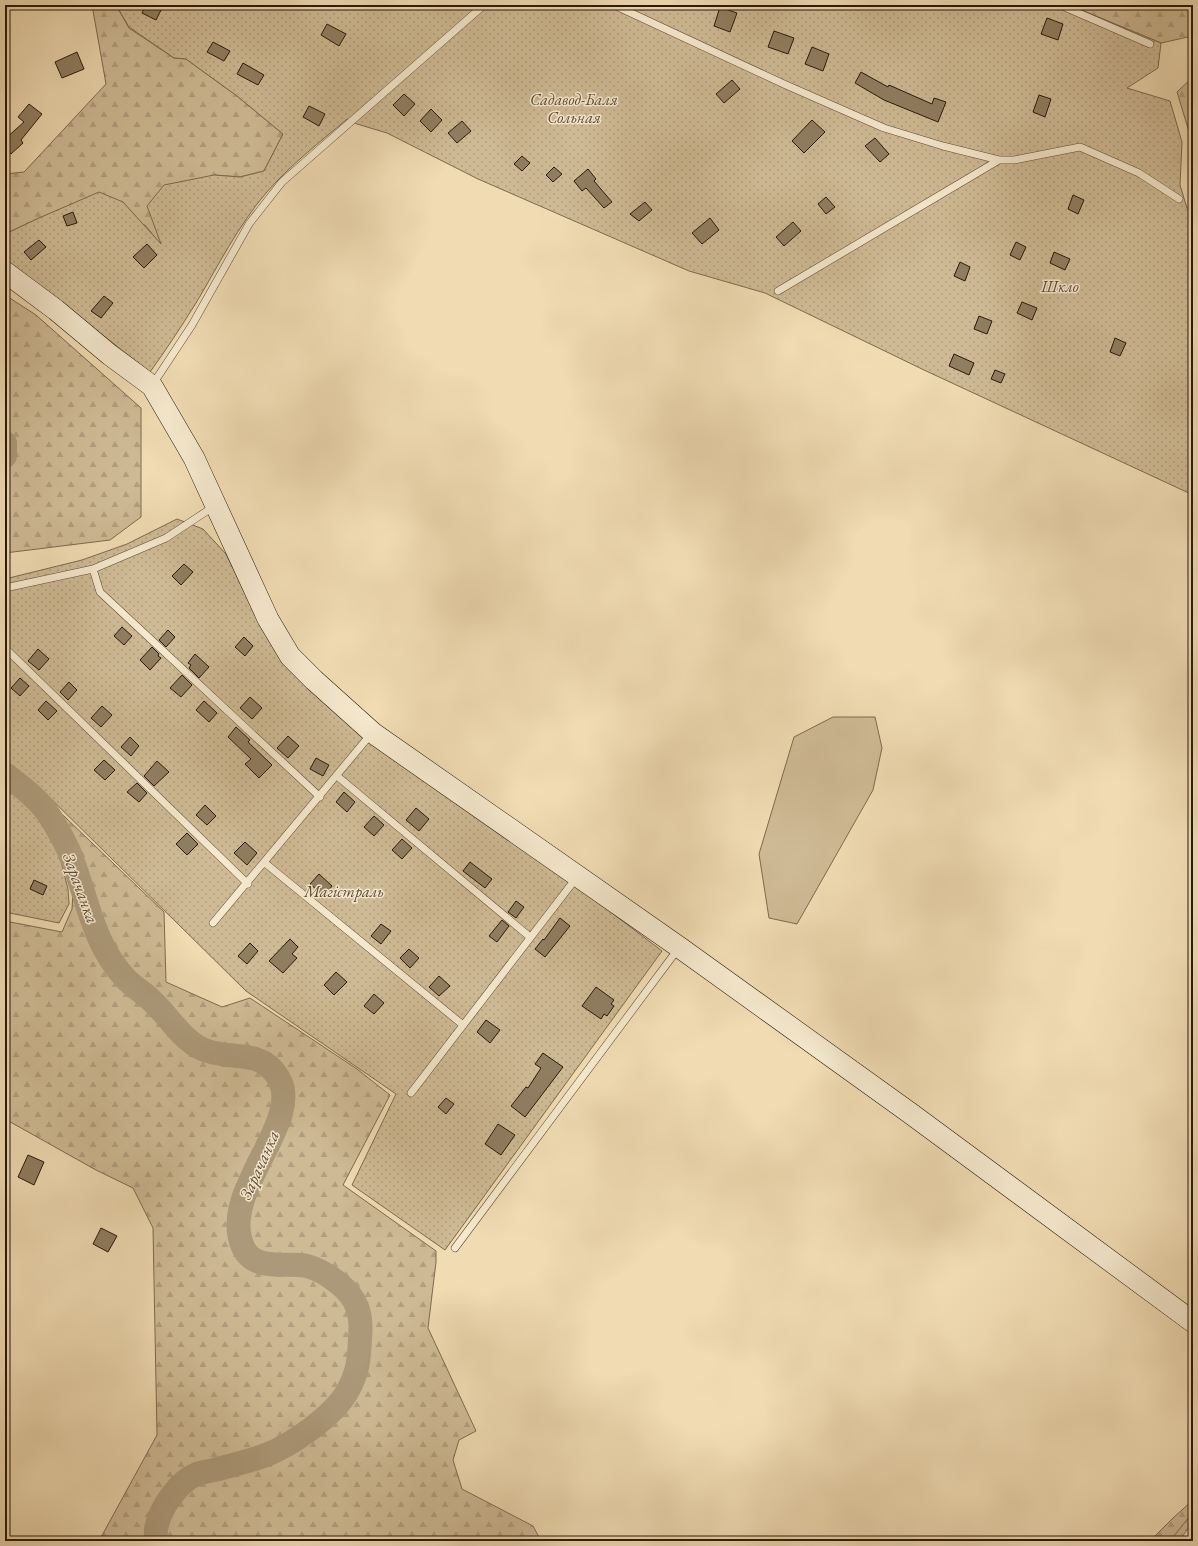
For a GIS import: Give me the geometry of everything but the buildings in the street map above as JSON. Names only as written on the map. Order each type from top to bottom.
[{"type":"street","points":[[5,272],[56,310],[110,355],[152,386],[194,458],[268,619],[290,656],[314,680],[373,733],[679,947],[910,1113],[1193,1322]]},
{"type":"lane","points":[[152,386],[192,325],[249,224],[282,182],[484,5]]},
{"type":"lane","points":[[614,5],[786,85],[884,128],[943,146],[999,160],[1014,160],[1080,147],[1139,173],[1179,199]]},
{"type":"lane","points":[[1060,5],[1150,44]]},
{"type":"lane","points":[[778,291],[999,160]]},
{"type":"lane","points":[[5,588],[93,569],[166,538],[215,506]]},
{"type":"lane","points":[[93,569],[100,592],[320,797]]},
{"type":"lane","points":[[5,648],[248,884]]},
{"type":"lane","points":[[213,923],[248,884],[373,733]]},
{"type":"lane","points":[[337,776],[530,937]]},
{"type":"lane","points":[[265,863],[463,1025]]},
{"type":"lane","points":[[411,1093],[578,875]]},
{"type":"lane","points":[[455,1248],[679,947]]},
{"type":"lane","points":[[1184,1541],[1193,1528]]},
{"type":"green space","points":[[92,5],[116,5],[129,28],[174,58],[186,59],[237,96],[283,134],[264,171],[240,177],[214,175],[161,245],[145,225],[39,218],[5,234],[5,174],[24,172],[106,84]]},
{"type":"green space","points":[[116,5],[1069,5],[1161,43],[1158,68],[1127,88],[1170,101],[1182,142],[1180,185],[1187,208],[1193,210],[1193,495],[924,370],[765,293],[689,271],[478,179],[387,133],[357,124],[347,119],[305,154],[266,193],[246,219],[185,321],[150,372],[5,259],[5,234],[99,192],[123,202],[161,244],[147,206],[164,185],[214,175],[240,177],[264,171],[283,134],[237,96],[186,59],[174,58],[129,27]]},
{"type":"green space","points":[[1069,5],[1193,5],[1193,33],[1188,37],[1161,43]]},
{"type":"green space","points":[[1193,77],[1193,145],[1177,92]]},
{"type":"green space","points":[[5,295],[36,315],[141,408],[141,517],[110,540],[5,553]]},
{"type":"green space","name":"Магістраль","points":[[177,519],[203,529],[226,554],[258,620],[296,673],[662,951],[445,1250],[352,1185],[396,1094],[246,991],[41,789],[37,809],[57,846],[68,889],[69,904],[59,923],[5,912],[5,579],[82,560],[127,544]]},
{"type":"green space","points":[[833,717],[875,717],[882,748],[873,790],[797,924],[769,918],[759,854],[794,737]]},
{"type":"green space","points":[[42,795],[164,912],[166,982],[222,1007],[250,998],[357,1069],[390,1095],[343,1185],[436,1251],[428,1328],[476,1431],[459,1440],[453,1460],[462,1489],[533,1526],[541,1541],[99,1541],[157,1435],[153,1228],[133,1188],[96,1170],[5,1119],[5,921],[62,932],[72,909],[73,891],[59,843],[39,809]]},
{"type":"green space","points":[[1193,1500],[1193,1516],[1173,1541],[1150,1541],[1172,1519]]},
{"type":"green space","points":[[1193,1512],[1193,1541],[1170,1541]]},
{"type":"waterway","name":"Зарачанка","points":[[5,443],[5,456]]},
{"type":"waterway","name":"Зарачанка","points":[[5,774],[25,789],[43,807],[60,833],[75,866],[97,934],[114,965],[126,979],[145,994],[194,1045],[213,1053],[255,1059],[265,1063],[273,1070],[282,1085],[284,1097],[283,1105],[275,1129],[244,1197],[239,1214],[239,1231],[243,1247],[248,1255],[263,1263],[307,1266],[329,1276],[343,1287],[354,1300],[359,1315],[361,1331],[357,1366],[354,1379],[341,1401],[311,1429],[288,1444],[266,1455],[190,1477],[177,1488],[162,1510],[156,1527],[156,1541]]},
{"type":"park label","name":"Садавод-Баля Сольная","points":[[574,108]]},
{"type":"park label","name":"Шкло","points":[[1060,286]]}]
